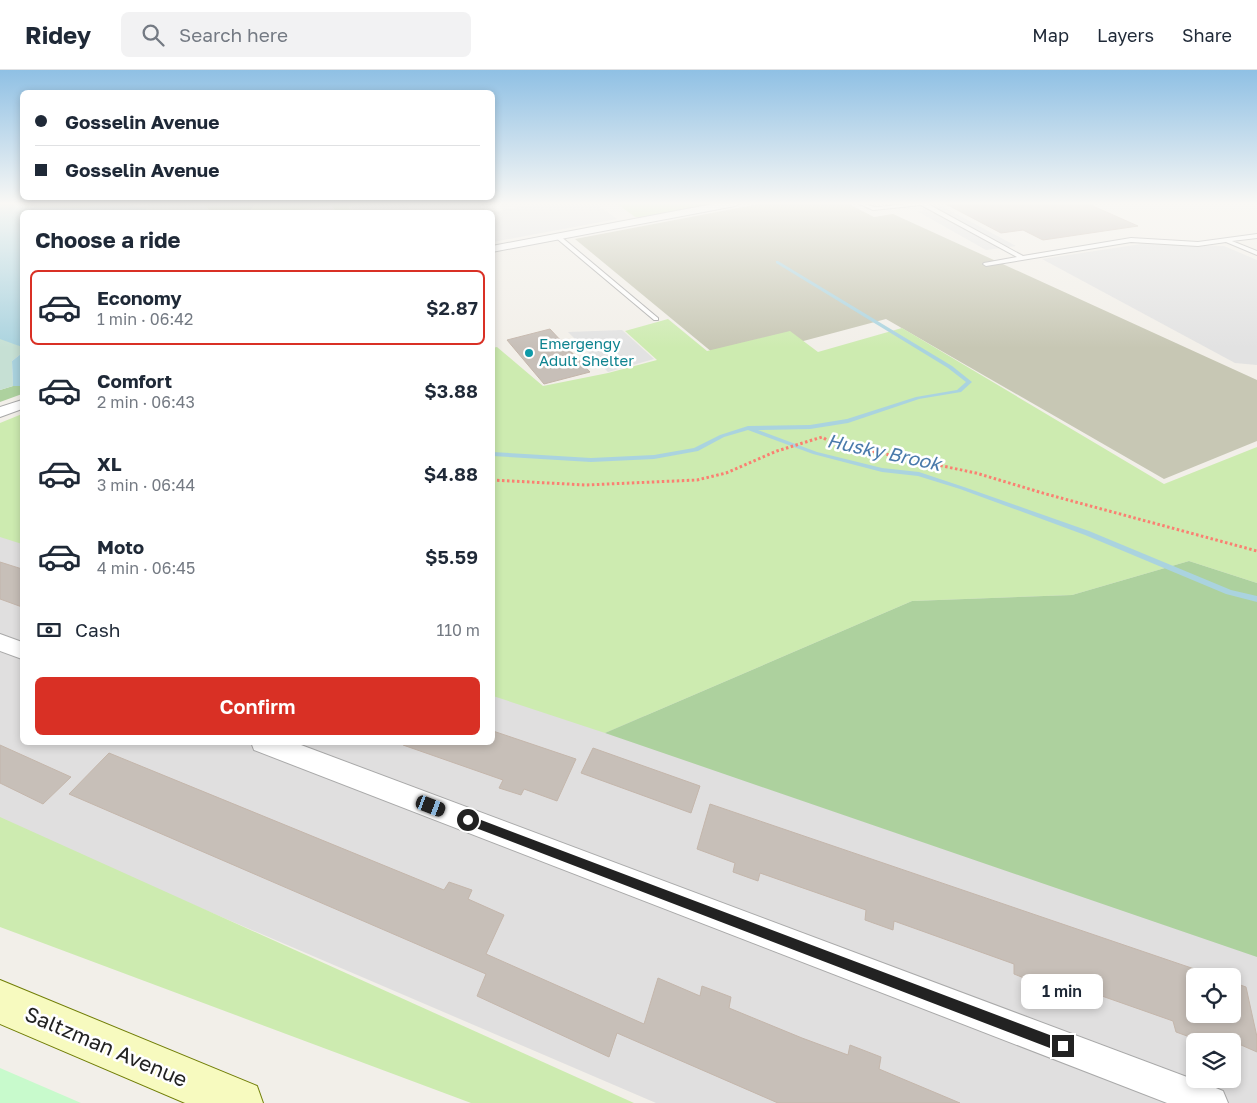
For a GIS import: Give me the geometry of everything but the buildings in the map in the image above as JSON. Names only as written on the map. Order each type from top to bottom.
[{"type":"street","points":[[0,412],[20,405]]},
{"type":"street","points":[[0,642],[20,650]]},
{"type":"street","points":[[271,745],[1211,1103]]},
{"type":"street","name":"Saltzman Avenue","points":[[0,1002],[240,1103]]},
{"type":"lane","points":[[575,251],[656,319]]},
{"type":"lane","points":[[1010,251],[1022,258]]},
{"type":"lane","points":[[986,264],[1063,251]]},
{"type":"path","points":[[495,480],[586,485],[697,480],[726,473],[777,451],[822,437],[832,443],[976,473],[1046,494],[1257,551]]},
{"type":"shaded area","points":[[590,251],[975,251],[1257,380],[1257,441],[1164,479],[886,319],[724,362]]},
{"type":"shaded area","points":[[1093,251],[1236,251],[1257,260],[1257,365],[1235,363],[1042,259]]},
{"type":"shaded area","points":[[622,330],[654,359],[608,372],[568,332]]},
{"type":"shaded area","points":[[3,338],[20,346],[20,355],[12,361],[13,386],[0,390],[0,339]]},
{"type":"shaded area","points":[[0,508],[20,514],[20,745],[495,745],[495,668],[1257,915],[1257,1103],[656,1103],[0,822]]},
{"type":"green space","points":[[668,319],[707,351],[790,331],[818,352],[902,328],[1164,484],[1257,447],[1257,583],[1189,561],[1072,595],[912,601],[605,733],[495,697],[495,347],[497,347],[543,386],[608,373],[657,360],[625,331]]},
{"type":"green space","points":[[20,386],[20,395],[0,402],[0,390]]},
{"type":"green space","points":[[20,415],[20,543],[0,537],[0,423]]},
{"type":"green space","points":[[1189,561],[1257,583],[1257,957],[605,733],[912,601],[1072,595]]},
{"type":"green space","points":[[0,817],[634,1103],[471,1103],[0,927]]},
{"type":"green space","points":[[0,1068],[81,1103],[0,1103]]},
{"type":"water","points":[[0,251],[20,251],[20,346],[0,339]]},
{"type":"water","points":[[20,355],[20,386],[13,386],[12,361]]},
{"type":"waterway","points":[[753,428],[810,427],[848,421],[918,398],[959,391],[969,382],[950,367],[777,262]]},
{"type":"waterway","name":"Husky Brook","points":[[495,454],[591,460],[654,457],[696,450],[722,436],[748,428],[815,453],[882,470],[919,474],[962,488],[1087,533],[1229,592],[1257,599]]},
{"type":"place","name":"Emergengy Adult Shelter","points":[[529,353]]},
{"type":"route","points":[[468,820],[1063,1046]]}]
